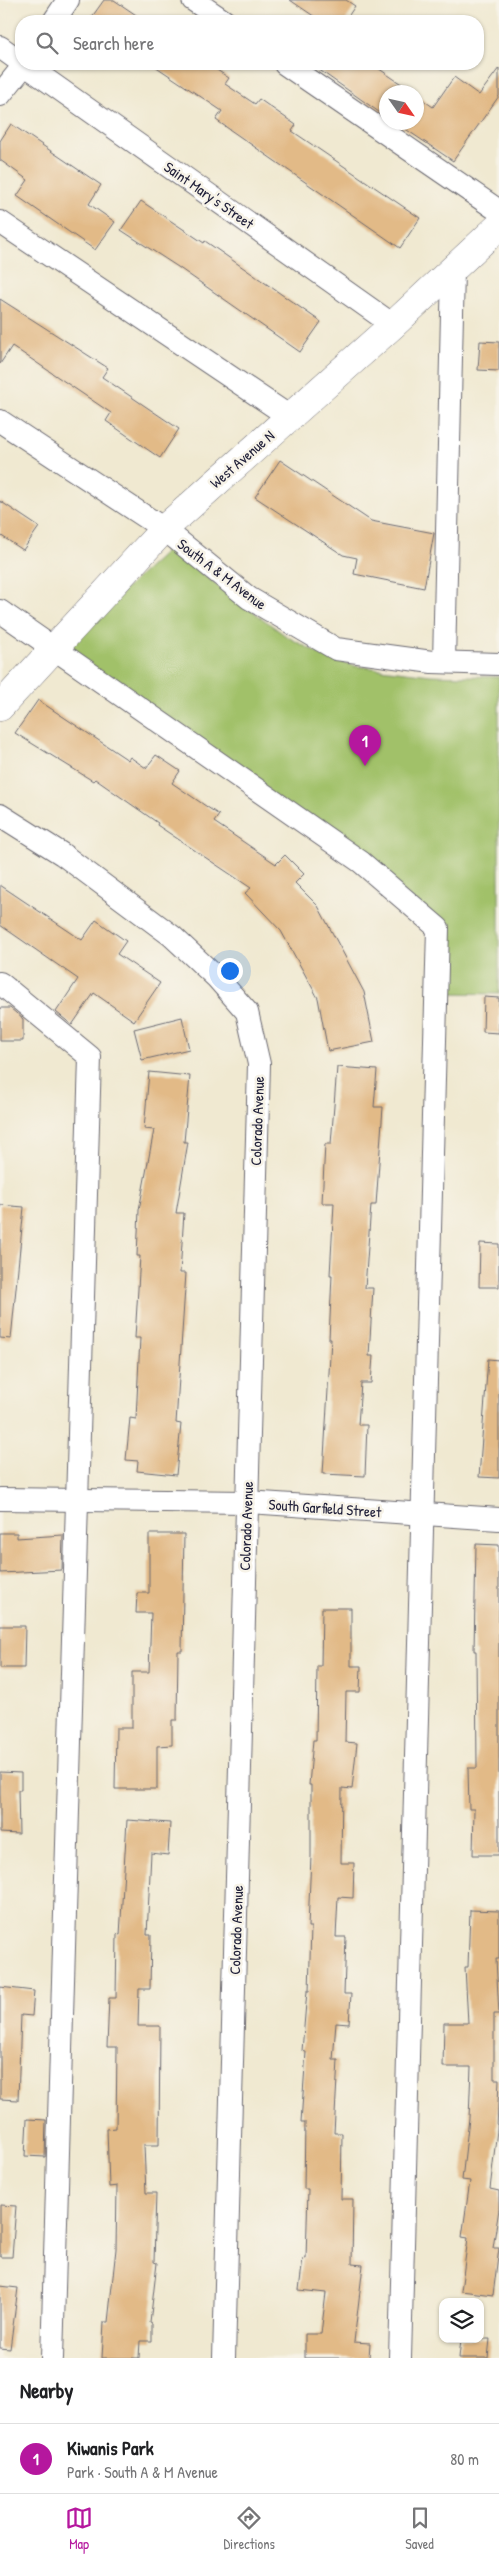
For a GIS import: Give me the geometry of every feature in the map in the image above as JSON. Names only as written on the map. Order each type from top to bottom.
[{"type":"main road","name":"West Avenue N","points":[[0,708],[164,529],[393,326],[499,226]]},
{"type":"street","points":[[58,15],[68,0]]},
{"type":"street","points":[[193,0],[215,15]]},
{"type":"street","name":"Saint Mary's Street","points":[[0,47],[15,57]]},
{"type":"street","points":[[0,96],[19,70]]},
{"type":"street","name":"Saint Mary's Street","points":[[34,70],[393,326]]},
{"type":"street","points":[[295,70],[499,211]]},
{"type":"street","points":[[0,222],[290,417]]},
{"type":"street","points":[[444,662],[452,270]]},
{"type":"street","name":"South A & M Avenue","points":[[0,420],[164,529],[249,598],[336,649],[444,662],[499,664]]},
{"type":"street","points":[[0,611],[361,862],[438,928],[400,2358]]},
{"type":"street","name":"Colorado Avenue","points":[[0,815],[62,854],[172,936],[217,978],[247,1012],[259,1064],[224,2358]]},
{"type":"street","points":[[0,983],[90,1057],[52,2358]]},
{"type":"street","name":"South Garfield Street","points":[[0,1499],[247,1502],[499,1519]]},
{"type":"green space","points":[[169,549],[286,636],[325,657],[355,666],[431,675],[499,677],[499,994],[444,993],[444,922],[60,649]]},
{"type":"building","points":[[104,0],[114,0],[136,15],[93,15]]},
{"type":"building","points":[[290,0],[346,0],[355,6],[349,15],[312,15]]},
{"type":"building","points":[[499,68],[499,96],[453,161],[407,130],[424,130],[424,101],[433,107],[454,77],[479,95]]},
{"type":"building","points":[[161,70],[217,70],[229,78],[225,84],[255,104],[259,99],[296,125],[292,131],[420,218],[400,248],[216,120],[222,111]]},
{"type":"building","points":[[319,70],[381,70],[403,85],[379,85],[379,112]]},
{"type":"building","points":[[11,124],[101,185],[89,204],[115,222],[95,250],[17,196],[28,180],[0,160],[0,141]]},
{"type":"building","points":[[141,201],[204,243],[205,241],[321,322],[300,352],[178,267],[121,230]]},
{"type":"building","points":[[0,299],[108,368],[102,377],[179,429],[160,458],[106,421],[111,413],[12,346],[0,364]]},
{"type":"building","points":[[480,341],[499,342],[499,371],[478,370]]},
{"type":"building","points":[[280,460],[371,521],[434,533],[424,588],[354,574],[357,558],[343,555],[255,497]]},
{"type":"building","points":[[0,501],[39,527],[23,550],[0,535]]},
{"type":"building","points":[[38,700],[128,760],[130,757],[146,768],[156,755],[180,771],[172,783],[219,815],[214,822],[276,864],[285,855],[304,874],[295,883],[318,906],[364,992],[374,1042],[328,1051],[318,998],[281,931],[245,893],[251,888],[157,825],[158,823],[95,779],[93,781],[15,733]]},
{"type":"building","points":[[0,885],[82,940],[96,920],[126,941],[117,954],[160,983],[134,1021],[94,993],[72,1025],[56,1012],[78,979],[0,925]]},
{"type":"building","points":[[484,997],[499,998],[499,1033],[483,1032]]},
{"type":"building","points":[[0,1008],[10,1008],[23,1019],[23,1041],[0,1041]]},
{"type":"building","points":[[182,1017],[189,1049],[142,1060],[134,1029]]},
{"type":"building","points":[[337,1067],[377,1070],[374,1107],[383,1107],[376,1205],[371,1205],[365,1288],[373,1288],[369,1356],[373,1356],[371,1383],[361,1383],[358,1425],[367,1425],[365,1476],[323,1474],[331,1339],[329,1339],[332,1275],[330,1275],[334,1203],[322,1203],[325,1144],[331,1144]]},
{"type":"building","points":[[149,1072],[190,1076],[184,1142],[188,1142],[176,1213],[184,1213],[180,1273],[186,1273],[176,1423],[181,1424],[176,1475],[137,1471],[138,1461],[126,1460],[130,1418],[136,1419],[140,1338],[135,1338],[140,1256],[137,1256],[139,1210],[154,1130],[144,1129]]},
{"type":"building","points":[[0,1205],[24,1207],[11,1339],[0,1338]]},
{"type":"building","points":[[480,1243],[499,1244],[499,1287],[479,1287]]},
{"type":"building","points":[[488,1359],[499,1360],[499,1478],[479,1477]]},
{"type":"building","points":[[0,1533],[17,1533],[17,1538],[63,1535],[62,1570],[0,1573]]},
{"type":"building","points":[[149,1534],[184,1534],[182,1651],[178,1651],[177,1720],[172,1720],[172,1745],[157,1746],[157,1789],[115,1789],[116,1728],[132,1728],[132,1672],[149,1672],[151,1613],[136,1613],[137,1593],[149,1593]]},
{"type":"building","points":[[476,1544],[499,1545],[499,1855],[473,1855],[474,1809],[469,1809],[468,1768],[477,1768],[476,1651],[474,1651]]},
{"type":"building","points":[[322,1608],[351,1608],[351,1666],[361,1666],[360,1692],[346,1692],[345,1742],[357,1743],[352,1789],[342,1788],[341,1863],[354,1863],[353,1898],[338,1897],[336,1937],[346,1937],[344,1994],[351,1994],[349,2024],[336,2023],[333,2060],[338,2060],[334,2133],[342,2133],[341,2199],[353,2199],[352,2264],[363,2265],[354,2342],[370,2343],[369,2358],[305,2358],[305,2334],[321,2334],[326,2293],[299,2290],[303,2258],[306,2259],[308,2189],[304,2189],[305,2122],[301,2122],[306,2052],[302,2051],[307,1991],[309,1991],[311,1927],[308,1927],[311,1856],[311,1785],[309,1785],[313,1740],[316,1740],[317,1666],[321,1666]]},
{"type":"building","points":[[0,1626],[25,1626],[24,1668],[0,1668]]},
{"type":"building","points":[[0,1772],[21,1773],[21,1790],[18,1790],[19,1834],[0,1833]]},
{"type":"building","points":[[127,1820],[170,1823],[168,1855],[151,1853],[147,1935],[151,1935],[150,1989],[139,1989],[138,2026],[160,2026],[159,2145],[144,2145],[146,2193],[156,2193],[154,2262],[157,2263],[150,2323],[152,2324],[152,2341],[140,2341],[139,2358],[102,2358],[104,2322],[108,2322],[116,2249],[117,2186],[109,2187],[107,2129],[116,2128],[117,2047],[107,2047],[109,1998],[116,1998],[117,1934],[120,1935]]},
{"type":"building","points":[[470,1910],[499,1911],[499,1959],[496,1959],[499,2014],[494,2014],[494,2079],[499,2079],[497,2130],[490,2189],[499,2191],[499,2209],[493,2248],[499,2248],[493,2295],[461,2291],[468,2238],[462,2237],[470,2181],[462,2180],[469,2118],[471,2067],[443,2067],[444,2023],[468,2023],[465,1967],[468,1967]]},
{"type":"building","points":[[0,1987],[34,1991],[32,2016],[21,2015],[18,2100],[0,2099]]},
{"type":"building","points":[[27,2119],[46,2120],[45,2157],[25,2156]]},
{"type":"building","points":[[0,2205],[16,2206],[12,2257],[0,2257]]},
{"type":"building","points":[[0,2286],[18,2288],[10,2349],[0,2348]]},
{"type":"building","points":[[484,2339],[490,2339],[488,2358],[459,2358],[461,2343],[484,2343]]},
{"type":"place","name":"Kiwanis Park","points":[[365,766]]}]
